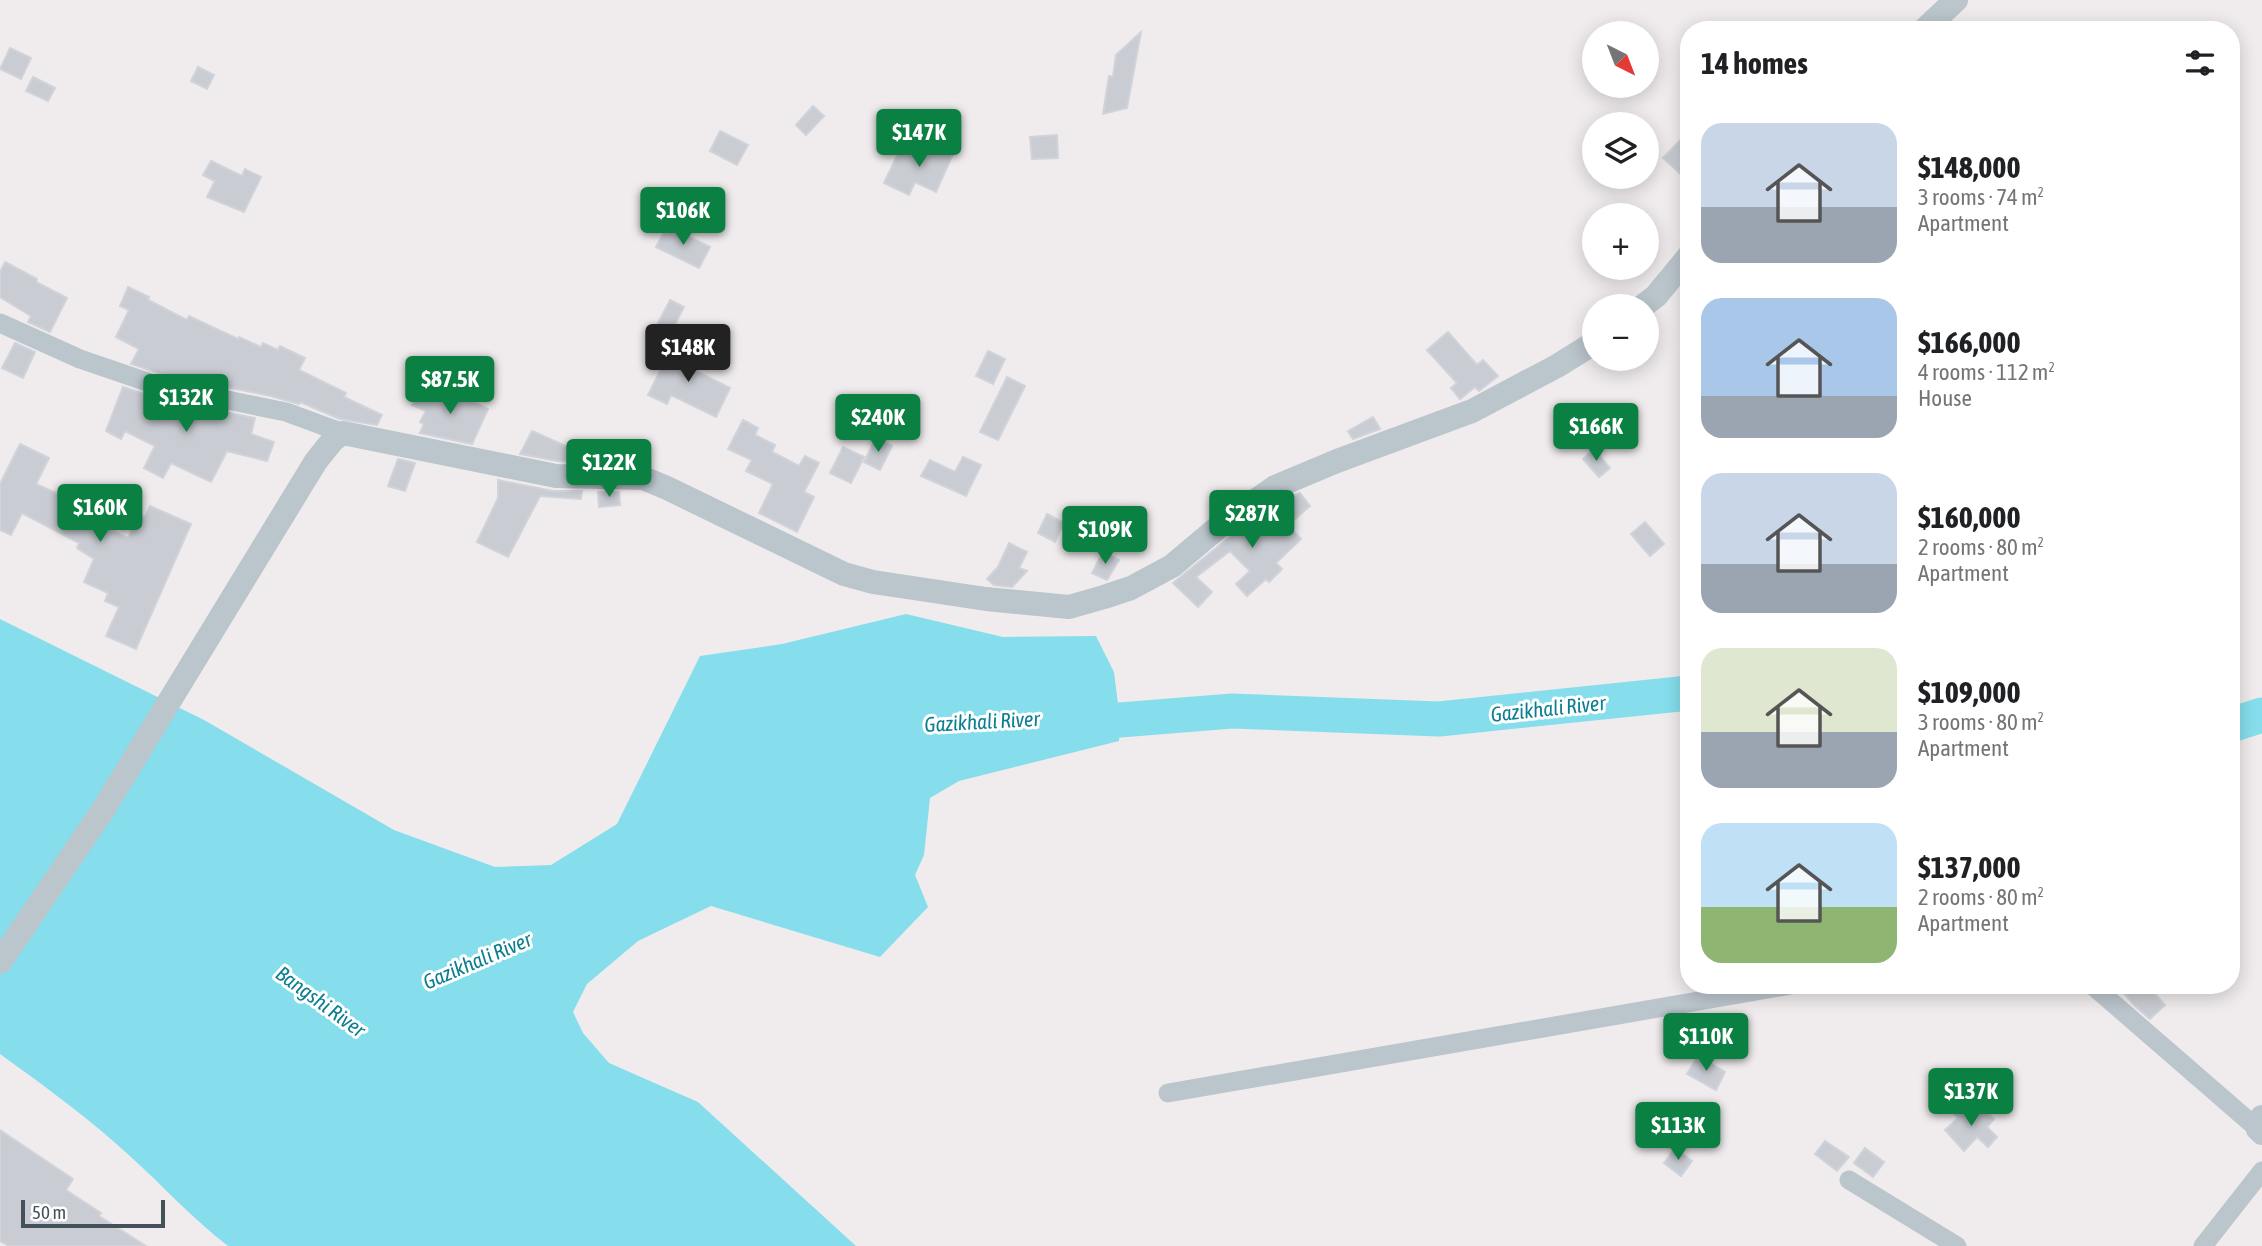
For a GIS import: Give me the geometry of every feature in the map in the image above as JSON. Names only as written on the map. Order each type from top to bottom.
[{"type":"street","points":[[1934,21],[1956,0]]},
{"type":"street","points":[[1658,294],[1680,267]]},
{"type":"street","points":[[0,323],[80,359],[159,386],[286,412],[344,433],[556,476],[643,478],[844,574],[873,582],[986,599],[1069,607],[1131,588],[1172,566],[1222,524],[1275,487],[1472,411],[1582,350]]},
{"type":"street","points":[[0,962],[103,810],[316,461],[333,440],[344,433]]},
{"type":"street","points":[[1168,1093],[1739,994]]},
{"type":"street","points":[[2103,994],[2261,1126]]},
{"type":"street","points":[[2203,1246],[2262,1171]]},
{"type":"street","points":[[1849,1180],[1957,1246]]},
{"type":"water","name":"Bangshi River","points":[[906,614],[1003,637],[1096,636],[1114,672],[1120,720],[1119,741],[959,781],[930,798],[924,855],[915,875],[928,907],[880,957],[711,906],[638,941],[587,984],[573,1012],[583,1033],[609,1063],[698,1102],[856,1246],[228,1246],[101,1130],[0,1054],[0,619],[204,720],[394,830],[495,867],[551,865],[617,824],[700,656],[782,644]]},
{"type":"building","points":[[1141,32],[1127,108],[1103,114],[1109,76],[1113,77],[1116,55]]},
{"type":"building","points":[[10,48],[31,58],[21,79],[0,69]]},
{"type":"building","points":[[198,67],[214,75],[207,89],[191,81]]},
{"type":"building","points":[[33,77],[55,88],[48,101],[26,91]]},
{"type":"building","points":[[813,106],[824,116],[806,135],[796,125]]},
{"type":"building","points":[[720,131],[748,145],[737,165],[710,151]]},
{"type":"building","points":[[1057,135],[1058,158],[1032,159],[1030,137]]},
{"type":"building","points":[[1680,140],[1680,174],[1663,158]]},
{"type":"building","points":[[934,143],[954,152],[936,192],[915,182],[909,195],[884,183],[902,145],[927,157]]},
{"type":"building","points":[[211,161],[242,176],[245,169],[261,177],[244,212],[207,197],[215,181],[203,175]]},
{"type":"building","points":[[667,226],[710,247],[699,268],[656,247]]},
{"type":"building","points":[[5,262],[67,298],[50,332],[28,322],[31,316],[0,297],[0,272]]},
{"type":"building","points":[[128,287],[187,320],[189,316],[238,339],[239,337],[261,347],[263,343],[278,350],[280,346],[305,358],[299,370],[346,393],[344,397],[382,415],[377,425],[340,419],[300,402],[299,404],[162,374],[131,364],[139,349],[116,337],[129,310],[120,306]]},
{"type":"building","points":[[670,300],[684,307],[671,332],[657,325]]},
{"type":"building","points":[[1448,332],[1477,365],[1483,360],[1498,376],[1479,391],[1475,387],[1460,399],[1451,388],[1457,383],[1427,350]]},
{"type":"building","points":[[15,343],[35,352],[23,378],[2,368]]},
{"type":"building","points":[[673,345],[692,354],[686,366],[730,388],[716,417],[671,395],[667,404],[648,395]]},
{"type":"building","points":[[988,351],[1005,359],[993,384],[976,376]]},
{"type":"building","points":[[1007,377],[1025,386],[998,440],[980,432]]},
{"type":"building","points":[[123,387],[156,398],[255,418],[251,434],[274,442],[267,461],[227,451],[211,482],[171,463],[163,478],[144,468],[155,446],[125,431],[121,439],[106,431]]},
{"type":"building","points":[[421,387],[434,394],[437,388],[488,409],[472,444],[420,433],[424,424],[420,422],[426,411],[412,405]]},
{"type":"building","points":[[1373,417],[1380,429],[1353,439],[1348,431]]},
{"type":"building","points":[[743,420],[758,428],[755,435],[775,445],[772,452],[799,466],[805,456],[819,463],[804,492],[814,497],[797,532],[759,513],[773,484],[746,471],[752,460],[728,449]]},
{"type":"building","points":[[532,431],[588,456],[585,462],[558,461],[520,454]]},
{"type":"building","points":[[876,438],[892,446],[880,470],[864,462]]},
{"type":"building","points":[[20,444],[49,458],[36,484],[67,498],[65,502],[98,518],[96,523],[128,538],[139,515],[145,517],[150,506],[191,524],[136,649],[106,636],[119,607],[105,601],[108,593],[84,582],[94,559],[77,548],[79,543],[22,513],[11,535],[0,530],[0,484]]},
{"type":"building","points":[[843,447],[864,457],[851,483],[830,473]]},
{"type":"building","points":[[1594,449],[1610,468],[1599,477],[1583,459]]},
{"type":"building","points":[[963,457],[981,465],[966,496],[921,476],[930,460],[955,472]]},
{"type":"building","points":[[398,459],[415,463],[405,491],[388,486]]},
{"type":"building","points":[[498,480],[553,491],[582,491],[581,499],[540,496],[508,557],[477,542],[498,498]]},
{"type":"building","points":[[598,492],[619,492],[620,505],[599,507]]},
{"type":"building","points":[[1300,493],[1310,506],[1288,525],[1301,539],[1276,563],[1282,569],[1269,582],[1266,579],[1247,596],[1236,584],[1250,571],[1230,551],[1196,577],[1212,592],[1198,607],[1173,583],[1231,536],[1282,500]]},
{"type":"building","points":[[1047,514],[1064,523],[1055,542],[1038,533]]},
{"type":"building","points":[[1645,522],[1664,544],[1650,556],[1631,534]]},
{"type":"building","points":[[1009,543],[1027,552],[1019,568],[1027,571],[1012,587],[994,585],[987,579],[998,567]]},
{"type":"building","points":[[1103,552],[1119,560],[1107,580],[1092,573]]},
{"type":"building","points":[[2125,994],[2155,994],[2165,1005],[2150,1019]]},
{"type":"building","points":[[1698,1056],[1725,1072],[1716,1090],[1687,1074]]},
{"type":"building","points":[[1964,1104],[1976,1116],[1983,1109],[1994,1119],[1987,1127],[1997,1137],[1988,1147],[1977,1137],[1964,1151],[1945,1130],[1958,1118],[1954,1114]]},
{"type":"building","points":[[0,1130],[73,1179],[66,1190],[101,1213],[99,1216],[146,1246],[9,1246],[0,1241]]},
{"type":"building","points":[[1825,1141],[1849,1157],[1837,1171],[1815,1154]]},
{"type":"building","points":[[1675,1148],[1692,1161],[1681,1176],[1664,1163]]},
{"type":"building","points":[[1865,1148],[1884,1162],[1873,1177],[1854,1163]]},
{"type":"waterway","name":"Gazikhali River","points":[[1075,718],[1120,720],[1232,711],[1439,719],[1680,694]]},
{"type":"waterway","name":"Gazikhali River","points":[[2240,722],[2262,715]]}]
